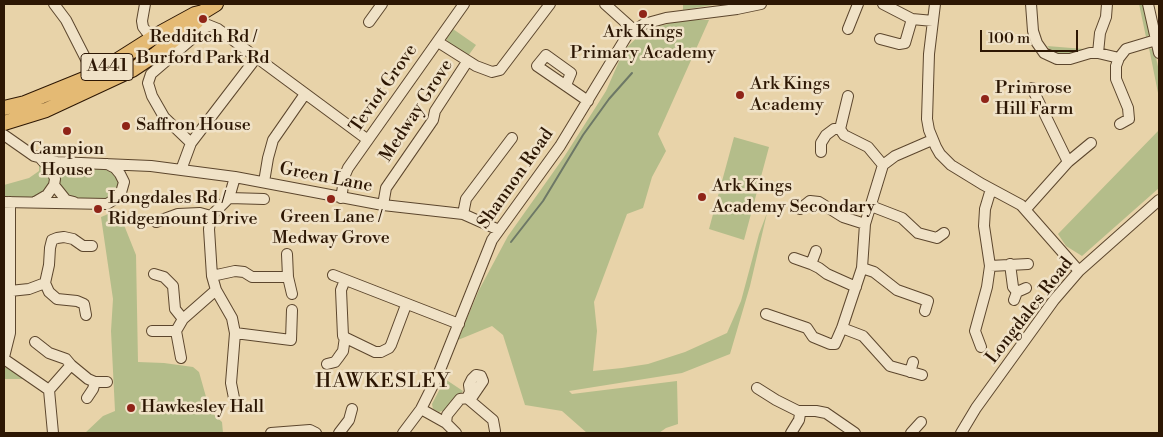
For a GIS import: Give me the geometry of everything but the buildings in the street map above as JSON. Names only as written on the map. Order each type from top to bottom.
[{"type":"highway","name":"A441","points":[[4,108],[79,89],[94,75],[161,38],[195,14],[203,12],[216,4]]},
{"type":"highway","points":[[9,122],[46,110],[79,89],[132,70],[156,54],[161,38]]},
{"type":"street","points":[[54,4],[66,20],[94,75]]},
{"type":"street","points":[[145,4],[142,21],[143,28],[161,38]]},
{"type":"street","points":[[369,22],[382,4]]},
{"type":"street","name":"Teviot Grove","points":[[341,198],[348,168],[464,4]]},
{"type":"street","name":"Medway Grove","points":[[438,42],[467,62],[492,72],[500,70],[550,4]]},
{"type":"street","points":[[605,4],[634,30]]},
{"type":"street","name":"Shannon Road","points":[[403,433],[420,409],[438,375],[492,240],[560,146],[628,34],[644,24],[666,18],[724,6],[745,7],[761,4]]},
{"type":"street","points":[[848,29],[858,4]]},
{"type":"street","points":[[883,4],[903,8],[912,19],[932,21]]},
{"type":"street","points":[[935,4],[929,54],[927,119],[932,140],[940,154],[951,165],[1026,209],[1079,271]]},
{"type":"street","points":[[1031,4],[1033,31],[1037,43],[1044,53],[1057,59],[1070,59],[1084,54],[1098,53],[1119,58]]},
{"type":"street","points":[[1098,53],[1100,33],[1106,17],[1108,4]]},
{"type":"street","points":[[1148,4],[1155,15],[1156,40],[1159,53]]},
{"type":"street","points":[[880,39],[899,44],[905,43],[912,19]]},
{"type":"street","points":[[191,143],[164,117],[152,96],[148,83],[151,74],[208,25],[218,28],[368,140]]},
{"type":"street","points":[[1120,124],[1128,119],[1128,108],[1116,79],[1116,66],[1119,58],[1126,50],[1156,40]]},
{"type":"street","points":[[182,170],[191,143],[256,58]]},
{"type":"street","name":"Medway Grove","points":[[383,205],[386,188],[433,120],[435,110],[467,62]]},
{"type":"street","points":[[566,85],[588,101]]},
{"type":"street","points":[[1032,88],[1068,162]]},
{"type":"street","points":[[264,182],[273,140],[305,94]]},
{"type":"street","points":[[840,129],[848,96]]},
{"type":"street","points":[[9,122],[16,144]]},
{"type":"street","points":[[840,129],[844,134],[868,146],[883,165]]},
{"type":"street","points":[[818,145],[829,131],[840,129]]},
{"type":"street","points":[[4,135],[41,159],[52,171],[54,182],[66,200],[80,204]]},
{"type":"street","points":[[463,214],[466,198],[512,138]]},
{"type":"street","points":[[766,314],[807,328],[813,337],[830,344],[835,344],[862,268],[865,224],[883,165],[895,156],[932,140]]},
{"type":"street","points":[[1026,209],[1068,162],[1091,143]]},
{"type":"street","name":"Green Lane","points":[[41,159],[70,164],[145,166],[235,177],[383,205],[463,214],[499,230]]},
{"type":"street","points":[[34,202],[47,195],[61,170],[70,164]]},
{"type":"street","points":[[105,164],[115,168],[124,182]]},
{"type":"street","points":[[49,390],[4,358],[10,333],[7,202],[107,204],[120,196],[124,182],[133,171],[145,166]]},
{"type":"street","points":[[234,398],[231,383],[235,332],[232,318],[216,290],[212,276],[209,244],[211,216],[229,198],[235,177]]},
{"type":"street","points":[[981,347],[975,331],[987,287],[990,266],[984,226],[985,209],[991,189]]},
{"type":"street","points":[[229,198],[264,199]]},
{"type":"street","name":"Longdales Road","points":[[961,433],[976,408],[1048,308],[1079,271],[1159,200]]},
{"type":"street","points":[[800,209],[810,201],[819,202],[843,217],[865,224]]},
{"type":"street","points":[[871,206],[902,218],[918,233],[937,238],[944,234]]},
{"type":"street","points":[[155,223],[178,214],[200,213],[211,216]]},
{"type":"street","points":[[86,315],[84,304],[77,300],[57,299],[49,292],[45,283],[52,240],[64,237],[73,239],[83,246],[92,246]]},
{"type":"street","points":[[811,264],[816,251]]},
{"type":"street","points":[[287,254],[288,277],[292,294]]},
{"type":"street","points":[[794,258],[811,264],[827,274],[856,287]]},
{"type":"street","points":[[990,266],[1000,267],[1010,264],[1028,264]]},
{"type":"street","points":[[1010,264],[1013,287],[1019,293]]},
{"type":"street","points":[[862,268],[874,272],[897,290],[928,301],[925,311]]},
{"type":"street","points":[[212,276],[235,271],[257,277],[288,277]]},
{"type":"street","points":[[154,274],[164,277],[173,286],[175,309],[183,319]]},
{"type":"street","points":[[333,276],[458,324]]},
{"type":"street","points":[[326,364],[335,362],[343,351],[345,337],[342,329],[341,290],[345,280]]},
{"type":"street","points":[[10,291],[29,289],[45,283]]},
{"type":"street","points":[[181,358],[176,331],[183,319],[216,290]]},
{"type":"street","points":[[345,337],[375,352],[385,351],[391,345],[406,304]]},
{"type":"street","points":[[235,332],[291,340],[292,310]]},
{"type":"street","points":[[842,328],[863,336],[890,366],[912,367],[922,375]]},
{"type":"street","points":[[152,331],[176,331]]},
{"type":"street","points":[[35,342],[48,353],[66,359],[88,379],[95,382],[108,382]]},
{"type":"street","points":[[53,433],[49,390],[71,365]]},
{"type":"street","points":[[87,398],[95,382]]},
{"type":"street","points":[[757,388],[798,412],[816,411],[826,413],[841,430],[855,433]]},
{"type":"street","points":[[446,423],[447,416],[460,399],[468,399],[493,420],[495,431]]},
{"type":"street","points":[[339,433],[348,420],[352,409]]},
{"type":"street","points":[[420,409],[446,423],[456,433]]},
{"type":"street","points":[[791,433],[800,420],[798,412]]},
{"type":"street","points":[[911,433],[921,422]]},
{"type":"street","points":[[270,433],[310,430],[316,433]]},
{"type":"green space","points":[[683,4],[718,4],[683,10]]},
{"type":"green space","points":[[1139,4],[1144,4],[1151,32],[1146,37]]},
{"type":"green space","points":[[683,20],[709,20],[658,134],[666,151],[652,177],[643,208],[627,214],[594,302],[597,331],[593,371],[648,364],[685,352],[727,333],[741,301],[759,234],[767,213],[750,286],[730,354],[682,373],[569,391],[572,394],[677,381],[678,424],[666,428],[659,433],[587,433],[562,411],[525,405],[503,335],[492,326],[458,340],[479,290],[508,236],[564,157],[606,91],[624,50],[645,30]]},
{"type":"green space","points":[[453,29],[476,45],[468,56],[451,45],[446,39]]},
{"type":"green space","points":[[1047,46],[1094,48],[1075,54],[1063,55],[1051,50]]},
{"type":"green space","points":[[1149,48],[1155,53],[1159,71],[1159,98]]},
{"type":"green space","points":[[1159,130],[1159,188],[1082,256],[1066,246],[1058,234]]},
{"type":"green space","points":[[734,137],[769,147],[744,240],[709,229]]},
{"type":"green space","points":[[39,164],[49,169],[51,181],[49,190],[33,199],[4,198],[4,185],[29,178],[39,171]]},
{"type":"green space","points":[[71,167],[107,167],[120,180],[119,190],[109,199],[69,198],[59,186],[59,178],[61,172]]},
{"type":"green space","points":[[118,210],[136,255],[138,362],[193,367],[199,372],[210,411],[222,422],[223,433],[85,433],[103,416],[115,411],[111,331],[113,299],[101,217]]},
{"type":"green space","points":[[8,367],[27,379],[4,379],[4,368]]},
{"type":"green space","points":[[445,379],[463,391],[449,409],[439,412],[433,409],[432,404]]},
{"type":"waterway","points":[[511,242],[543,201],[583,135],[609,99],[632,73]]},
{"type":"place","name":"Ark Kings Primary Academy","points":[[643,14]]},
{"type":"place","name":"Redditch Rd / Burford Park Rd","points":[[203,19]]},
{"type":"place","name":"Ark Kings Academy","points":[[740,95]]},
{"type":"place","name":"Primrose Hill Farm","points":[[985,99]]},
{"type":"place","name":"Saffron House","points":[[126,126]]},
{"type":"place","name":"Campion House","points":[[67,131]]},
{"type":"place","name":"Ark Kings Academy Secondary","points":[[702,197]]},
{"type":"place","name":"Green Lane / Medway Grove","points":[[331,199]]},
{"type":"place","name":"Longdales Rd / Ridgemount Drive","points":[[98,209]]},
{"type":"place","name":"Hawkesley Hall","points":[[131,408]]},
{"type":"district","name":"HAWKESLEY","points":[[383,382]]}]
